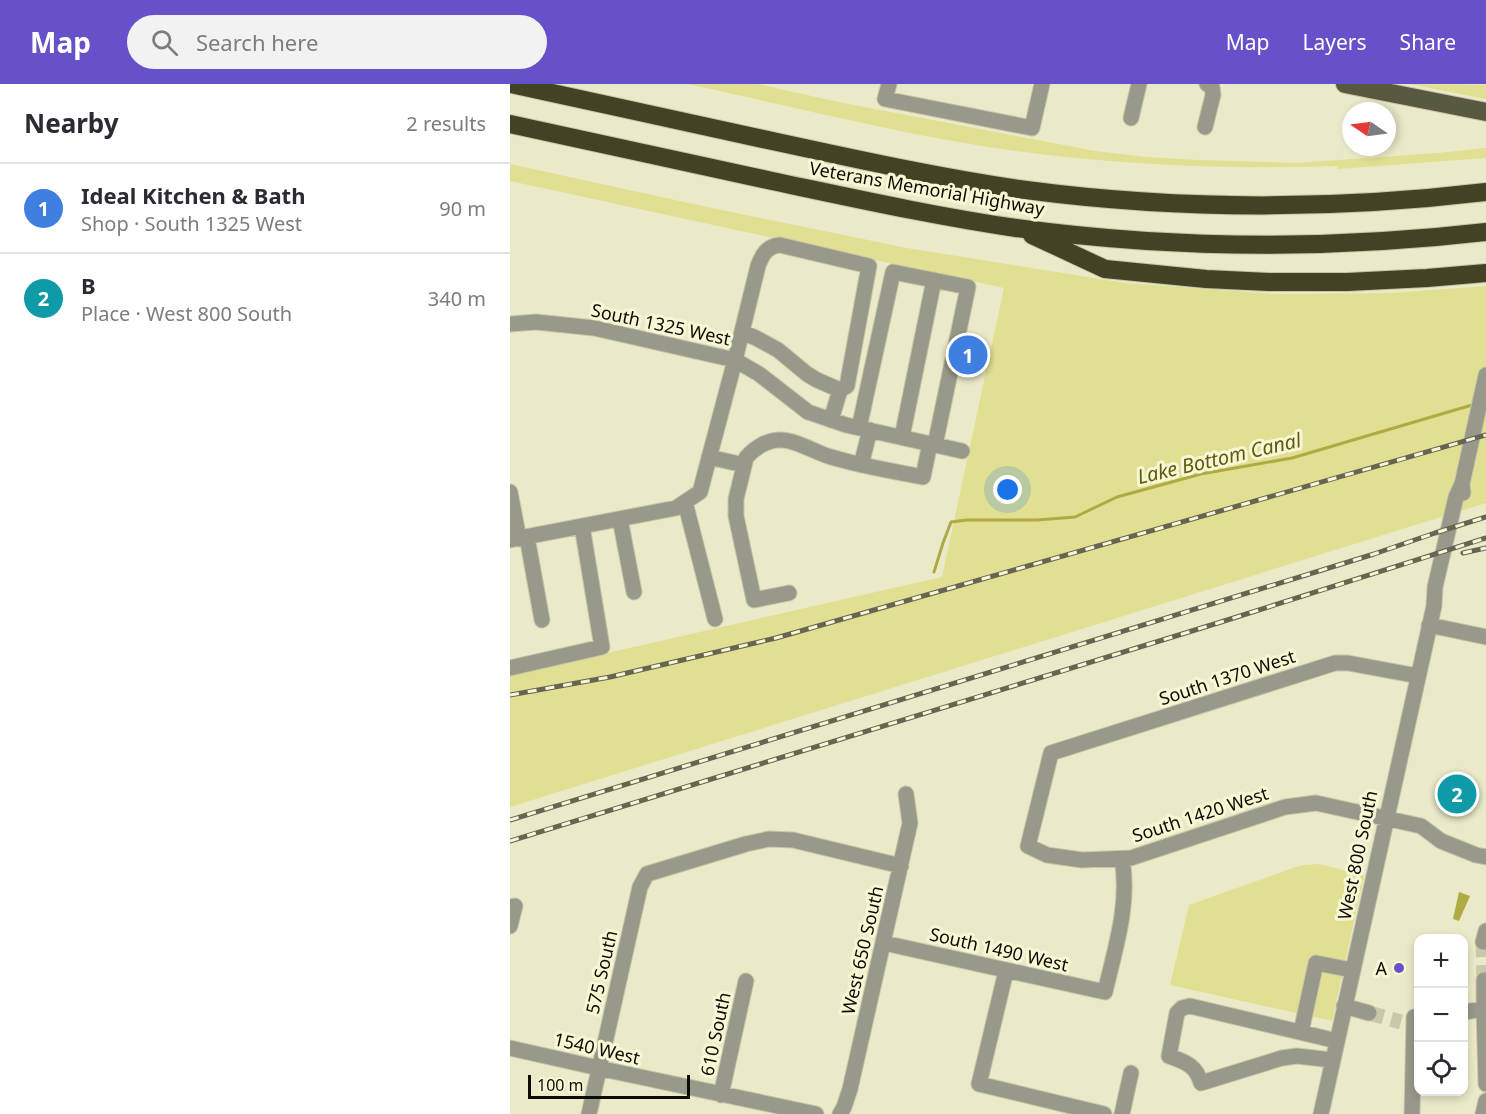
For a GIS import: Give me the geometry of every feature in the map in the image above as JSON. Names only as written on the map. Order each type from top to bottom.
[{"type":"highway","name":"Veterans Memorial Highway","points":[[511,84],[933,175],[1080,196],[1165,202],[1283,205],[1399,200],[1486,192]]},
{"type":"highway","name":"Veterans Memorial Highway","points":[[510,124],[883,205],[1017,228],[1139,240],[1232,244],[1360,242],[1486,231]]},
{"type":"highway","points":[[1017,228],[1105,269],[1146,274],[1230,280],[1318,282],[1383,281],[1486,273]]},
{"type":"main road","points":[[1345,84],[1486,112]]},
{"type":"street","points":[[889,84],[885,99],[1032,128],[1042,84]]},
{"type":"street","points":[[1131,118],[1139,84]]},
{"type":"street","points":[[1205,127],[1213,95],[1212,87],[1207,84]]},
{"type":"street","points":[[519,539],[680,505],[700,492],[758,266],[767,249],[774,245],[869,266],[847,386],[840,390],[831,420]]},
{"type":"street","points":[[789,593],[754,600],[736,516],[736,499],[746,458],[756,448],[782,440],[829,457],[861,465],[923,477],[933,444],[968,287],[892,272],[864,429],[861,465]]},
{"type":"street","points":[[902,437],[934,280]]},
{"type":"street","name":"South 1325 West","points":[[510,324],[536,322],[594,328],[735,360],[759,374],[808,412],[864,429],[963,451]]},
{"type":"street","points":[[742,332],[778,350],[817,380],[840,390]]},
{"type":"street","name":"West 800 South","points":[[1321,1114],[1430,625],[1441,559],[1456,498],[1462,484],[1486,375]]},
{"type":"street","points":[[709,457],[744,465]]},
{"type":"street","points":[[510,492],[519,539],[542,620]]},
{"type":"street","points":[[680,505],[715,619]]},
{"type":"street","points":[[620,519],[634,592]]},
{"type":"street","points":[[510,668],[602,647],[582,526]]},
{"type":"street","points":[[1430,625],[1486,637]]},
{"type":"street","name":"South 1370 West","points":[[1028,846],[1051,753],[1335,663],[1348,663],[1418,676]]},
{"type":"street","name":"West 650 South","points":[[840,1114],[850,1089],[910,823],[906,794]]},
{"type":"street","name":"South 1420 West","points":[[1028,846],[1047,855],[1071,859],[1131,858],[1285,807],[1316,803],[1421,826],[1441,841],[1486,857]]},
{"type":"street","name":"575 South","points":[[589,1114],[640,887],[646,874],[769,839],[793,840],[901,866]]},
{"type":"street","name":"South 1490 West","points":[[884,943],[1105,993],[1122,916],[1125,875],[1122,859]]},
{"type":"street","points":[[510,926],[512,907]]},
{"type":"street","points":[[1301,1032],[1316,963],[1352,970]]},
{"type":"street","points":[[1006,971],[979,1084],[1104,1114]]},
{"type":"street","points":[[1484,980],[1486,1084]]},
{"type":"street","name":"610 South","points":[[721,1095],[746,981]]},
{"type":"street","points":[[1332,1060],[1297,1056],[1282,1058],[1201,1083],[1199,1074],[1192,1065],[1169,1056],[1177,1013],[1182,1008],[1190,1006],[1337,1041]]},
{"type":"street","points":[[1344,1006],[1369,1013]]},
{"type":"street","points":[[1468,1011],[1484,1009]]},
{"type":"street","points":[[1411,1021],[1412,1114]]},
{"type":"street","name":"1540 West","points":[[510,1048],[816,1114]]},
{"type":"street","points":[[1122,1114],[1131,1073]]},
{"type":"street","points":[[1484,1114],[1486,1101]]},
{"type":"shaded area","points":[[688,84],[758,84],[843,103],[1095,151],[1146,157],[1296,163],[1486,148],[1486,158],[1338,169],[1337,166],[1248,167],[1159,164],[1026,152],[945,140]]},
{"type":"shaded area","points":[[1409,84],[1486,85],[1486,99]]},
{"type":"shaded area","points":[[510,164],[907,248],[1125,283],[1276,294],[1391,293],[1486,286],[1486,503],[510,807],[510,675],[942,577],[1004,288],[510,181]]},
{"type":"shaded area","points":[[1320,864],[1364,876],[1332,1021],[1170,985],[1189,905],[1290,869],[1303,865]]},
{"type":"shaded area","points":[[1459,892],[1470,896],[1459,921],[1453,919]]},
{"type":"waterway","name":"Lake Bottom Canal","points":[[934,572],[951,522],[1075,517],[1117,497],[1201,474],[1292,458],[1472,405]]},
{"type":"tunnel","points":[[1483,942],[1484,980]]},
{"type":"tunnel","points":[[1369,1013],[1401,1022]]},
{"type":"railway","points":[[510,695],[610,677],[776,638],[1486,435]]},
{"type":"railway","points":[[510,820],[1374,554],[1486,517]]},
{"type":"railway","points":[[510,841],[1486,538]]},
{"type":"railway","points":[[1463,553],[1486,548]]},
{"type":"place","name":"Ideal Kitchen & Bath","points":[[968,355]]},
{"type":"place","name":"B","points":[[1457,794]]},
{"type":"place","name":"A","points":[[1399,968]]}]
